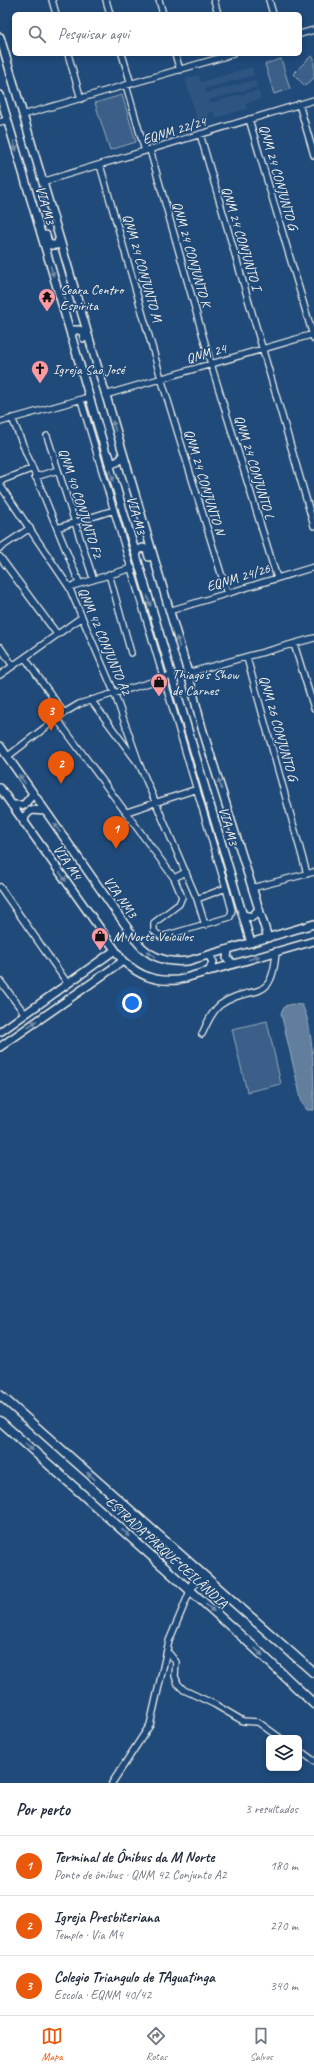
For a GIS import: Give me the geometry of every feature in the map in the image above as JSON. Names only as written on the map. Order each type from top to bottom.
[{"type":"highway","name":"ESTRADA PARQUE CEILÂNDIA","points":[[0,1395],[207,1580],[314,1673]]},
{"type":"highway","name":"ESTRADA PARQUE CEILÂNDIA","points":[[0,1421],[256,1649],[314,1704]]},
{"type":"highway","points":[[190,1591],[195,1579],[207,1580]]},
{"type":"main road","points":[[0,37],[22,113]]},
{"type":"main road","points":[[0,56],[9,84],[22,113]]},
{"type":"main road","name":"VIA M3","points":[[0,95],[4,121],[30,196],[94,412],[136,556],[168,677],[189,732],[251,942]]},
{"type":"main road","name":"VIA M3","points":[[22,113],[100,375]]},
{"type":"main road","points":[[30,196],[39,214],[48,243],[55,246],[59,239]]},
{"type":"main road","points":[[71,336],[75,330],[83,332],[89,356],[100,375],[188,673],[202,728],[268,938]]},
{"type":"main road","points":[[94,412],[104,433],[111,462],[119,461],[123,456]]},
{"type":"main road","points":[[136,556],[139,549],[147,550],[155,577],[165,598]]},
{"type":"main road","points":[[189,732],[196,736],[201,732],[202,728]]},
{"type":"main road","points":[[0,746],[45,811]]},
{"type":"main road","name":"VIA M4","points":[[0,788],[116,950]]},
{"type":"main road","points":[[12,805],[20,806],[27,803],[33,794]]},
{"type":"main road","points":[[24,823],[25,816],[31,810],[45,811]]},
{"type":"main road","name":"VIA NM3","points":[[45,811],[135,938],[146,951],[160,959],[179,962],[228,950],[314,924]]},
{"type":"main road","points":[[243,916],[252,917],[259,909]]},
{"type":"main road","points":[[0,1032],[116,950],[123,961],[137,973],[155,980],[178,980],[314,941]]},
{"type":"main road","points":[[228,950],[227,959],[229,963],[234,964]]},
{"type":"main road","points":[[208,955],[213,962],[209,972]]},
{"type":"main road","points":[[0,1047],[123,961]]},
{"type":"main road","points":[[88,969],[95,980]]},
{"type":"street","points":[[52,0],[55,12]]},
{"type":"street","points":[[106,0],[109,12]]},
{"type":"street","points":[[159,0],[162,12]]},
{"type":"street","points":[[214,0],[217,12]]},
{"type":"street","points":[[269,0],[272,12]]},
{"type":"street","points":[[302,33],[314,30]]},
{"type":"street","points":[[69,56],[81,98]]},
{"type":"street","name":"QNM 24 CONJUNTO K","points":[[122,56],[128,85],[211,364]]},
{"type":"street","points":[[176,56],[180,70]]},
{"type":"street","points":[[22,113],[128,85],[225,56]]},
{"type":"street","name":"EQNM 22/24","points":[[42,182],[314,100]]},
{"type":"street","points":[[299,104],[314,156]]},
{"type":"street","name":"QNM 24 CONJUNTO G","points":[[249,119],[314,336]]},
{"type":"street","name":"QNM 24 CONJUNTO I","points":[[200,134],[314,526]]},
{"type":"street","name":"QNM 24 CONJUNTO M","points":[[100,165],[161,378]]},
{"type":"street","name":"QNM 24","points":[[105,395],[262,349],[314,336]]},
{"type":"street","name":"QNM 24 CONJUNTO L","points":[[211,364],[277,578]]},
{"type":"street","name":"QNM 24 CONJUNTO N","points":[[161,378],[227,593]]},
{"type":"street","points":[[0,422],[89,397]]},
{"type":"street","points":[[57,719],[127,812],[174,878],[182,895],[182,900],[178,904],[156,919],[154,923],[154,931],[161,937],[230,917],[232,910],[197,789],[168,677],[132,568],[81,400]]},
{"type":"street","points":[[12,418],[79,582]]},
{"type":"street","name":"QNM 40 CONJUNTO F2","points":[[47,436],[76,522],[92,578]]},
{"type":"street","points":[[0,481],[32,469]]},
{"type":"street","points":[[35,477],[58,470]]},
{"type":"street","points":[[0,485],[69,587]]},
{"type":"street","points":[[57,528],[114,510]]},
{"type":"street","points":[[0,548],[30,528]]},
{"type":"street","points":[[0,557],[57,634]]},
{"type":"street","name":"EQNM 24/26","points":[[169,611],[314,567]]},
{"type":"street","name":"QNM 42 CONJUNTO A2","points":[[132,568],[92,578],[69,587],[114,692],[140,766],[186,872],[197,899],[205,925]]},
{"type":"street","points":[[109,574],[131,653]]},
{"type":"street","points":[[0,675],[82,617]]},
{"type":"street","points":[[188,673],[247,658],[314,638]]},
{"type":"street","points":[[294,644],[314,708]]},
{"type":"street","points":[[0,647],[13,666]]},
{"type":"street","points":[[25,658],[64,713]]},
{"type":"street","name":"QNM 26 CONJUNTO G","points":[[247,658],[307,874]]},
{"type":"street","points":[[7,757],[64,713],[79,704],[114,692],[168,677]]},
{"type":"street","name":"QNM 42 CONJUNTO A2","points":[[91,700],[140,766]]},
{"type":"street","points":[[127,812],[197,789]]},
{"type":"street","points":[[174,878],[186,872]]},
{"type":"street","points":[[252,888],[314,872]]},
{"type":"street","points":[[0,887],[68,984]]},
{"type":"street","points":[[197,899],[226,888]]},
{"type":"street","points":[[202,1034],[211,1016],[222,1004],[266,987],[274,972],[276,952]]},
{"type":"street","points":[[0,981],[25,1014]]},
{"type":"street","points":[[112,1783],[150,1725],[167,1651],[190,1591]]},
{"type":"street","points":[[167,1651],[176,1662],[175,1676],[178,1684],[184,1690],[214,1704],[243,1721],[258,1722],[276,1735]]},
{"type":"street","points":[[302,1752],[314,1761]]},
{"type":"shaded area","points":[[311,56],[314,58],[314,78],[305,86],[293,74]]},
{"type":"shaded area","points":[[281,59],[290,89],[274,94],[265,64]]},
{"type":"shaded area","points":[[252,67],[254,75],[205,89],[206,93],[255,80],[257,87],[209,100],[210,103],[258,90],[261,99],[246,103],[247,109],[215,118],[214,112],[208,113],[210,120],[198,123],[185,79],[198,75],[201,82]]},
{"type":"shaded area","points":[[122,95],[136,142],[110,150],[95,103]]},
{"type":"shaded area","points":[[292,1004],[302,1005],[309,1026],[314,1085],[314,1110],[307,1110],[302,1103],[281,1013],[285,1006]]},
{"type":"shaded area","points":[[267,1021],[281,1084],[247,1092],[232,1029]]},
{"type":"place","name":"Seara Centro Espírita","points":[[47,312]]},
{"type":"place","name":"Igreja Sao José","points":[[40,384]]},
{"type":"place","name":"Thiago's Show de Carnes","points":[[159,697]]},
{"type":"place","name":"Colegio Triangulo de TAguatinga","points":[[51,731]]},
{"type":"place","name":"Igreja Presbiteriana","points":[[61,784]]},
{"type":"place","name":"Terminal de Ônibus da M Norte","points":[[116,849]]},
{"type":"place","name":"M Norte Veículos","points":[[100,951]]}]
